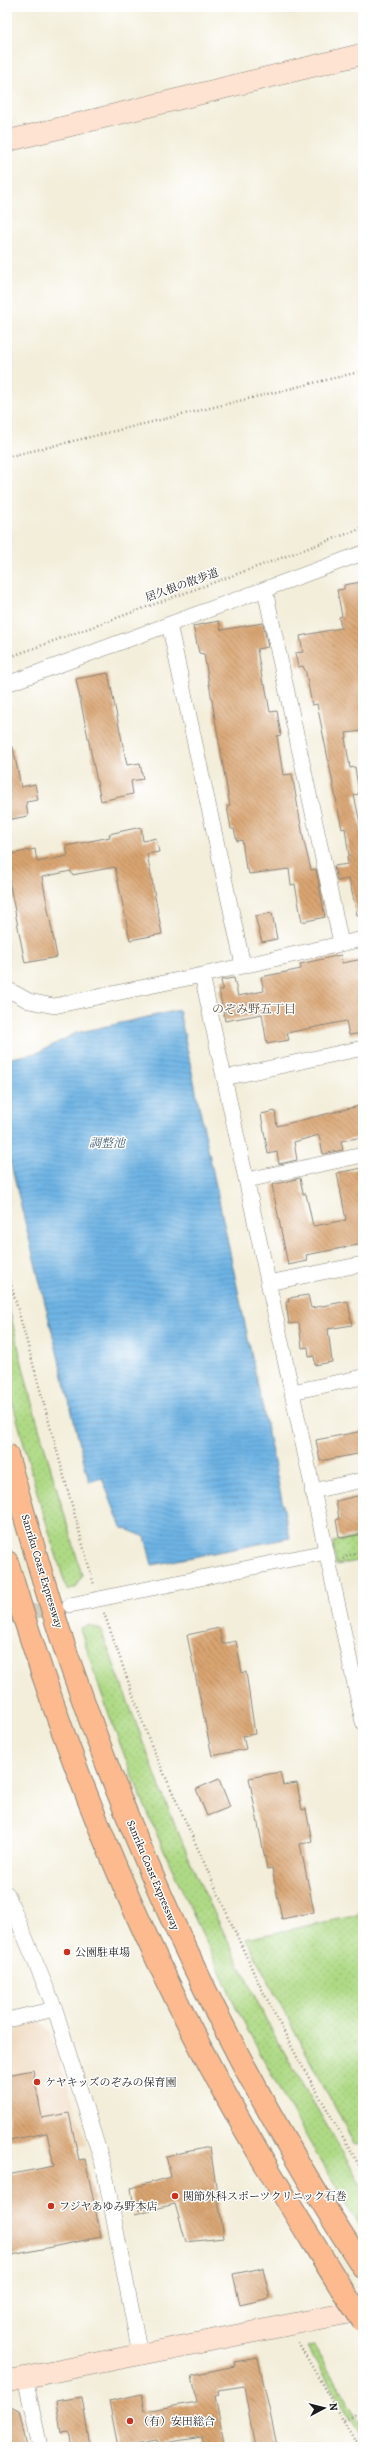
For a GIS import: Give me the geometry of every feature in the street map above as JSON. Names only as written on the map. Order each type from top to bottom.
[{"type":"highway","name":"Sanriku Coast Expressway","points":[[7,1455],[71,1668],[154,1882],[222,2026],[256,2089],[331,2218],[363,2267]]},
{"type":"highway","points":[[7,1562],[76,1763],[101,1830],[148,1937],[195,2036],[229,2101],[341,2288],[363,2320]]},
{"type":"street","points":[[7,141],[363,54]]},
{"type":"street","points":[[7,684],[363,553]]},
{"type":"street","points":[[265,590],[341,943]]},
{"type":"street","points":[[169,624],[243,965]]},
{"type":"street","points":[[7,989],[29,1001],[54,1006],[363,939]]},
{"type":"street","points":[[202,975],[247,1180],[325,1552],[363,1722]]},
{"type":"street","points":[[224,1078],[363,1048]]},
{"type":"street","points":[[247,1180],[363,1155]]},
{"type":"street","points":[[268,1283],[363,1264]]},
{"type":"street","points":[[292,1392],[363,1377]]},
{"type":"street","points":[[312,1491],[363,1480]]},
{"type":"street","points":[[70,1605],[325,1552]]},
{"type":"street","points":[[7,1894],[55,2009],[104,2168],[140,2354]]},
{"type":"street","points":[[7,2020],[55,2009]]},
{"type":"street","points":[[40,2447],[16,2379],[363,2310]]},
{"type":"path","points":[[7,457],[363,371]]},
{"type":"path","name":"居久根の散歩道","points":[[7,658],[363,528]]},
{"type":"path","points":[[7,1270],[98,1598],[150,1740],[256,1978],[297,2057],[363,2172]]},
{"type":"path","points":[[296,2340],[356,2442],[363,2444]]},
{"type":"path","points":[[344,2421],[363,2410]]},
{"type":"shaded area","name":"ケヤキッズのぞみの保育園","points":[[40,2022],[50,2031],[87,2145],[49,2152],[44,2134],[7,2141],[7,2029]]},
{"type":"green space","points":[[7,1300],[31,1400],[82,1575],[77,1586],[67,1590],[38,1496],[7,1382]]},
{"type":"green space","points":[[363,1536],[363,1560],[336,1565],[333,1542]]},
{"type":"green space","points":[[90,1625],[101,1630],[166,1803],[197,1877],[269,2026],[363,2188],[363,2231],[298,2122],[267,2066],[233,2001],[190,1909],[138,1791],[107,1710],[80,1628]]},
{"type":"green space","points":[[363,1914],[363,2144],[355,2145],[246,1939]]},
{"type":"green space","points":[[314,2346],[363,2428],[363,2439],[307,2347]]},
{"type":"water","name":"調整池","points":[[179,1010],[290,1538],[152,1565],[145,1537],[121,1527],[102,1478],[89,1482],[7,1149],[7,1059],[39,1052],[76,1033]]},
{"type":"building","points":[[361,582],[363,594],[363,731],[346,733],[347,738],[345,738],[350,768],[355,767],[359,794],[354,795],[363,837],[363,914],[357,915],[349,879],[337,881],[334,866],[348,864],[347,856],[349,856],[345,828],[342,829],[317,704],[312,705],[306,673],[303,666],[298,667],[295,653],[303,652],[300,636],[341,628],[339,617],[342,616],[337,590],[344,589],[344,585]]},
{"type":"building","points":[[219,621],[221,630],[263,623],[268,647],[257,649],[263,684],[265,684],[270,712],[277,711],[281,735],[277,736],[283,775],[292,774],[304,842],[311,870],[316,869],[325,917],[302,922],[295,884],[291,885],[289,869],[249,874],[248,869],[246,869],[242,840],[237,841],[234,829],[231,829],[227,806],[230,806],[204,654],[199,653],[193,626]]},
{"type":"building","points":[[108,673],[127,765],[140,763],[143,779],[131,781],[133,794],[101,801],[76,679]]},
{"type":"building","points":[[13,747],[21,787],[35,784],[38,800],[26,802],[28,816],[7,820],[7,748]]},
{"type":"building","points":[[141,827],[143,841],[156,838],[159,852],[147,854],[162,934],[130,940],[115,867],[72,875],[71,871],[42,877],[57,957],[25,963],[7,870],[7,855],[35,849],[37,862],[68,856],[66,846],[110,837],[109,834]]},
{"type":"building","points":[[272,913],[277,939],[262,942],[255,916]]},
{"type":"building","points":[[341,955],[342,963],[363,959],[363,991],[360,991],[363,1008],[363,1033],[349,1035],[346,1021],[287,1033],[289,1040],[267,1044],[262,1014],[225,1021],[219,990],[223,990],[221,980],[234,978],[238,996],[264,991],[261,977],[301,969],[300,964]]},
{"type":"building","points":[[363,1105],[363,1137],[341,1141],[343,1150],[323,1154],[319,1135],[294,1142],[297,1160],[279,1164],[277,1152],[268,1154],[261,1114],[275,1111],[277,1126]]},
{"type":"building","points":[[362,1168],[363,1244],[306,1255],[308,1261],[288,1265],[272,1185],[300,1178],[303,1194],[306,1194],[313,1226],[346,1220],[337,1173]]},
{"type":"building","points":[[308,1295],[311,1308],[348,1301],[352,1325],[328,1329],[332,1362],[315,1365],[314,1356],[309,1357],[308,1347],[302,1348],[299,1323],[289,1324],[286,1302],[289,1302],[288,1298]]},
{"type":"building","points":[[363,1431],[363,1453],[320,1461],[316,1440]]},
{"type":"building","points":[[361,1495],[363,1534],[342,1538],[339,1536],[336,1520],[339,1519],[336,1501]]},
{"type":"building","points":[[219,1628],[222,1644],[236,1641],[242,1673],[246,1672],[255,1734],[243,1736],[246,1749],[212,1756],[187,1635]]},
{"type":"building","points":[[280,1772],[283,1785],[297,1783],[302,1810],[306,1809],[312,1842],[300,1844],[314,1912],[282,1919],[272,1868],[267,1869],[249,1778]]},
{"type":"building","points":[[219,1779],[230,1807],[207,1816],[196,1789]]},
{"type":"building","name":"フジヤあゆみ野本店","points":[[33,2070],[42,2118],[69,2113],[79,2160],[85,2159],[101,2237],[7,2256],[7,2175],[54,2166],[47,2133],[9,2140],[7,2075]]},
{"type":"building","name":"関節外科スポーツクリニック石巻","points":[[210,2147],[224,2238],[186,2242],[175,2204],[135,2214],[131,2188],[171,2177],[166,2156]]},
{"type":"building","points":[[263,2268],[270,2298],[240,2305],[233,2274]]},
{"type":"building","points":[[258,2358],[277,2445],[255,2447],[244,2386],[218,2390],[219,2395],[215,2396],[225,2447],[204,2447],[202,2437],[158,2444],[157,2440],[118,2447],[109,2401],[142,2394],[145,2411],[197,2402],[192,2375],[235,2366],[234,2362]]},
{"type":"building","points":[[82,2397],[90,2447],[72,2447],[69,2432],[61,2433],[56,2401]]},
{"type":"building","points":[[7,2405],[19,2410],[27,2447],[7,2447]]},
{"type":"tunnel","points":[[7,1616],[61,1607]]},
{"type":"place","name":"公園駐車場","points":[[67,1952]]},
{"type":"place","name":"ケヤキッズのぞみの保育園","points":[[37,2082]]},
{"type":"place","name":"関節外科スポーツクリニック石巻","points":[[175,2196]]},
{"type":"place","name":"フジヤあゆみ野本店","points":[[51,2206]]},
{"type":"place","name":"（有）安田総合","points":[[130,2421]]},
{"type":"district","name":"のぞみ野五丁目","points":[[254,1009]]}]
